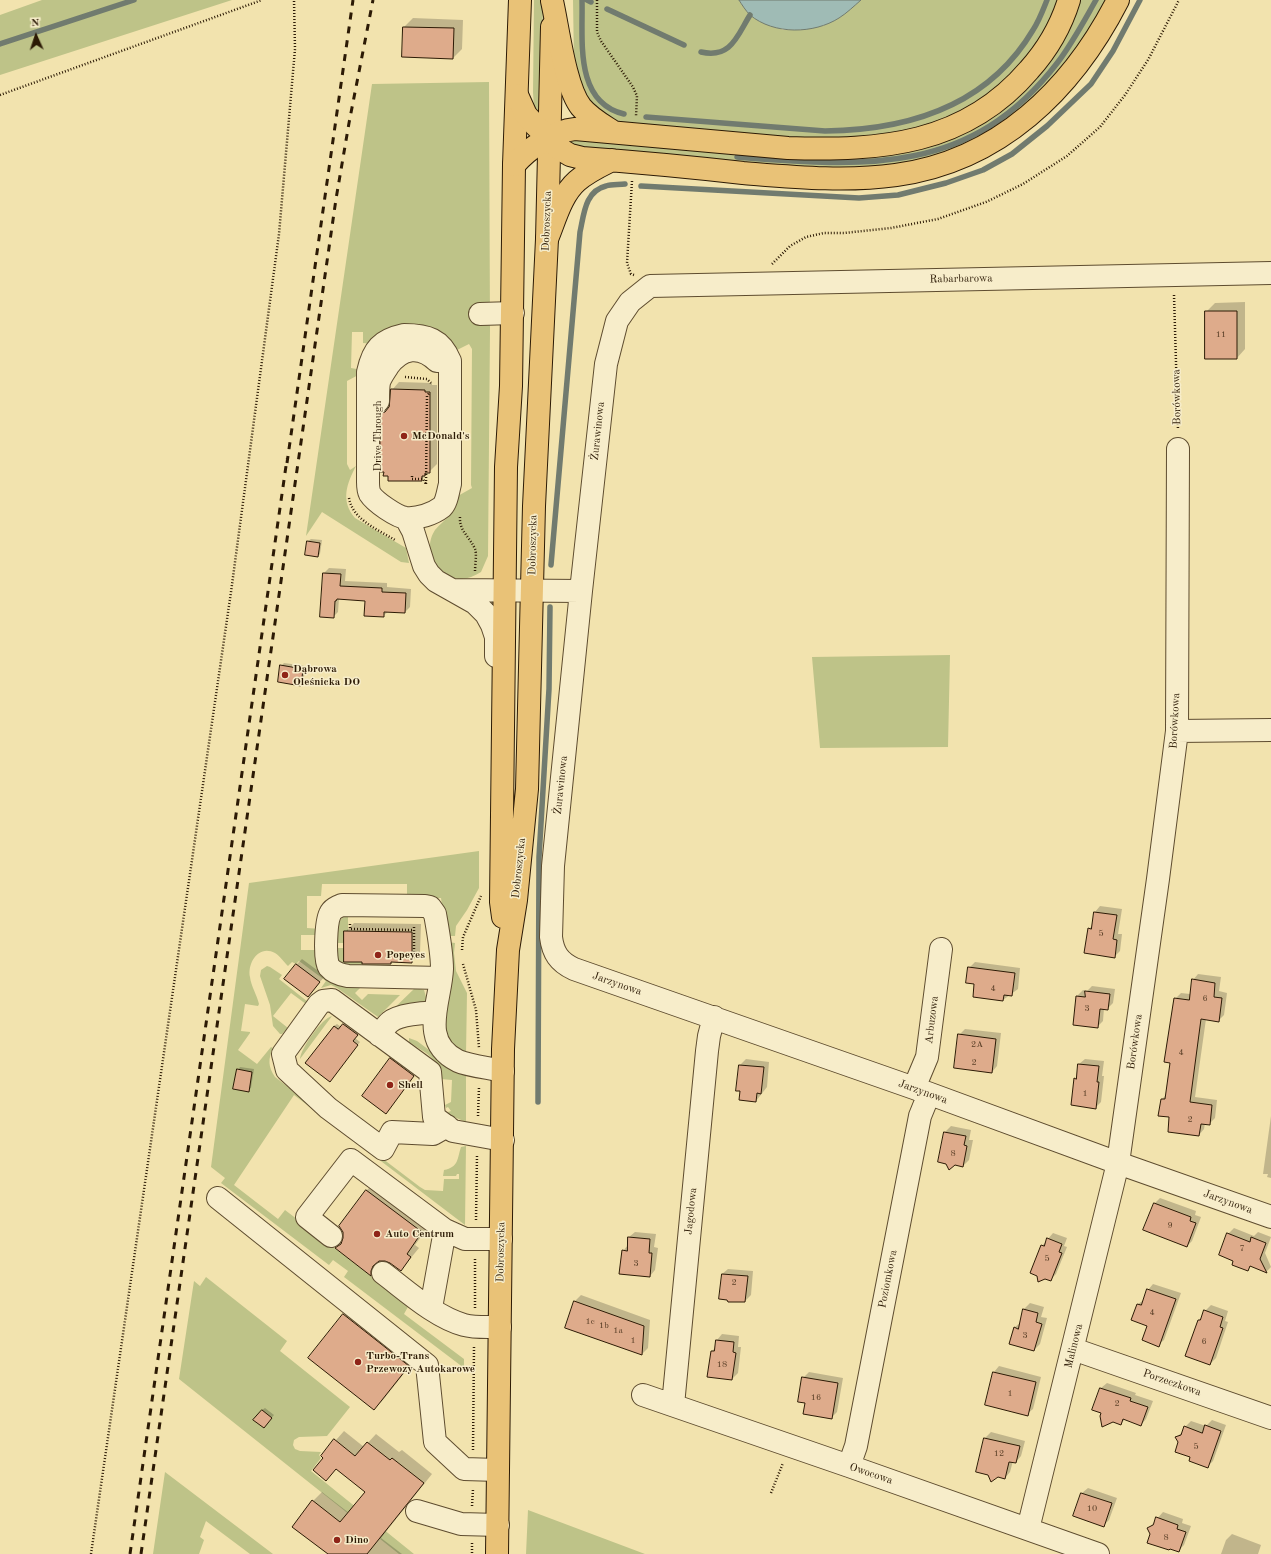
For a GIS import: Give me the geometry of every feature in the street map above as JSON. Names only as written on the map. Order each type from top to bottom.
[{"type":"main road","name":"Dobroszycka","points":[[508,950],[501,902],[506,590],[506,467],[511,386],[514,165],[520,0]]},
{"type":"main road","name":"Dobroszycka","points":[[497,1554],[503,1071],[508,950],[516,900],[527,789],[535,491],[547,239],[552,0]]},
{"type":"main road","points":[[552,0],[574,96],[581,107],[588,114],[612,131]]},
{"type":"main road","points":[[514,165],[536,145],[568,129],[612,131],[788,148],[821,149],[880,146],[926,136],[954,126],[975,116],[991,106],[1019,82],[1040,57],[1054,35],[1070,0]]},
{"type":"main road","points":[[517,95],[526,115],[536,126],[560,149],[570,155],[582,158],[802,178],[842,179],[897,175],[922,170],[952,161],[980,149],[1002,136],[1035,111],[1071,73],[1092,46],[1118,0]]},
{"type":"main road","points":[[547,239],[565,196],[576,181],[597,167],[612,160]]},
{"type":"street","name":"Rabarbarowa","points":[[644,281],[756,283],[1271,273]]},
{"type":"street","name":"Żurawinowa","points":[[574,969],[565,965],[556,956],[552,946],[553,866],[606,364],[617,321],[644,281]]},
{"type":"street","points":[[480,314],[513,314]]},
{"type":"street","points":[[414,335],[429,338],[442,346],[450,361],[445,368],[450,484],[447,497],[452,508],[406,518],[397,515],[382,505],[371,495],[368,482],[368,372],[370,360],[374,352],[385,341],[394,337],[414,335]]},
{"type":"street","name":"Drive Through","points":[[382,505],[378,492],[378,387],[382,375],[386,368],[399,354],[412,350],[432,357],[445,368]]},
{"type":"street","name":"Borówkowa","points":[[1118,1163],[1158,879],[1177,731],[1178,449]]},
{"type":"street","points":[[419,550],[428,532],[438,518],[452,508]]},
{"type":"street","name":"Dobroszycka","points":[[406,518],[413,531],[422,562],[429,574],[436,581],[475,603],[486,614],[496,637],[494,776],[502,829]]},
{"type":"street","name":"Dobroszycka","points":[[454,590],[506,590]]},
{"type":"street","points":[[506,590],[581,591]]},
{"type":"street","points":[[1177,731],[1271,730]]},
{"type":"street","points":[[387,1040],[427,1013],[441,978],[442,968],[436,918],[433,910],[430,907],[342,905],[330,912],[327,919],[327,958],[328,966],[334,972],[348,976],[441,978]]},
{"type":"street","name":"Arbuzowa","points":[[921,1091],[928,1056],[941,949]]},
{"type":"street","name":"Jarzynowa","points":[[574,969],[714,1017],[1271,1217]]},
{"type":"street","points":[[447,1126],[434,1134],[392,1132],[383,1148],[328,1108],[287,1070],[283,1054],[319,1004],[323,1001],[332,1000],[430,1072],[434,1118],[447,1126],[453,1131],[503,1140]]},
{"type":"street","points":[[427,1013],[443,1049],[459,1061],[503,1071]]},
{"type":"street","name":"Jagodowa","points":[[673,1405],[708,1036],[714,1017]]},
{"type":"street","name":"Poziomkowa","points":[[849,1466],[856,1446],[920,1116],[921,1091]]},
{"type":"street","points":[[331,1236],[307,1217],[350,1160],[445,1230],[465,1239],[501,1239]]},
{"type":"street","name":"Malinowa","points":[[1028,1529],[1118,1163]]},
{"type":"street","points":[[218,1198],[427,1364],[435,1442],[464,1469],[498,1470]]},
{"type":"street","points":[[431,1308],[445,1230]]},
{"type":"street","points":[[383,1274],[431,1308],[451,1320],[474,1327],[500,1327]]},
{"type":"street","name":"Porzeczkowa","points":[[1073,1349],[1271,1418]]},
{"type":"street","name":"Owocowa","points":[[643,1395],[790,1445],[1098,1554]]},
{"type":"street","points":[[416,1511],[460,1524],[498,1525]]},
{"type":"path","points":[[0,95],[262,0]]},
{"type":"path","points":[[91,1554],[231,592],[278,242],[295,55],[294,0]]},
{"type":"path","points":[[597,0],[597,32],[633,87],[637,96],[634,133]]},
{"type":"path","points":[[756,283],[790,246],[806,237],[824,233],[844,233],[891,228],[938,219],[986,202],[1023,184],[1067,156],[1100,127],[1126,95],[1148,60],[1179,0]]},
{"type":"path","points":[[633,162],[627,263],[631,274],[644,281]]},
{"type":"path","name":"Borówkowa","points":[[1174,274],[1178,449]]},
{"type":"path","points":[[452,508],[463,532],[475,549],[476,590]]},
{"type":"path","points":[[462,956],[463,937],[483,892]]},
{"type":"path","points":[[463,961],[476,1010],[479,1066],[474,1327],[472,1554]]},
{"type":"path","points":[[771,1493],[790,1445]]},
{"type":"green space","points":[[42,0],[232,0],[0,75],[0,15]]},
{"type":"green space","points":[[534,0],[543,0],[541,117],[534,108],[533,92]]},
{"type":"green space","points":[[573,0],[739,0],[750,15],[783,30],[799,30],[825,25],[839,18],[861,0],[1059,0],[1048,24],[1032,50],[1014,72],[998,87],[961,112],[946,119],[899,134],[822,141],[619,122],[612,120],[588,101],[574,62]]},
{"type":"green space","points":[[1078,0],[1107,0],[1088,32],[1062,69],[1014,117],[960,148],[900,165],[822,170],[578,149],[564,139],[773,155],[975,125]]},
{"type":"green space","points":[[489,82],[490,330],[488,556],[481,572],[469,578],[460,579],[451,577],[441,571],[433,561],[430,542],[435,530],[450,514],[456,497],[472,488],[472,349],[469,344],[455,351],[363,343],[363,332],[352,332],[351,368],[362,370],[362,373],[347,381],[347,464],[350,470],[356,466],[348,485],[346,499],[350,512],[355,518],[406,548],[409,563],[401,562],[322,512],[306,536],[372,84]]},
{"type":"green space","points":[[950,655],[948,747],[820,748],[812,657]]},
{"type":"green space","points":[[479,851],[479,888],[456,926],[455,936],[446,936],[441,898],[407,898],[407,884],[322,884],[321,896],[307,896],[307,928],[321,929],[318,935],[301,935],[301,950],[320,950],[361,987],[355,993],[362,1000],[368,994],[400,995],[378,1017],[337,988],[331,985],[321,988],[326,981],[299,961],[296,964],[292,962],[288,966],[275,953],[264,951],[255,956],[250,966],[251,980],[259,1004],[258,1006],[245,1004],[241,1031],[250,1033],[238,1050],[257,1064],[271,1047],[273,1048],[270,1056],[270,1063],[271,1070],[275,1077],[425,1190],[443,1191],[444,1179],[459,1179],[459,1174],[456,1176],[443,1176],[444,1170],[455,1165],[461,1147],[466,1146],[465,1225],[294,1095],[234,1185],[278,1219],[285,1210],[409,1305],[404,1314],[464,1359],[464,1368],[344,1277],[348,1271],[333,1260],[329,1265],[221,1183],[225,1178],[211,1167],[249,883]]},
{"type":"green space","points":[[348,913],[348,931],[344,931],[344,943],[336,943],[338,922]]},
{"type":"green space","points":[[447,942],[455,943],[454,953],[456,971],[467,993],[466,1054],[455,1049],[444,1033]]},
{"type":"green space","points":[[336,948],[344,948],[344,962],[362,962],[362,969],[351,969],[337,961]]},
{"type":"green space","points":[[267,966],[282,975],[279,979],[308,1002],[306,1004],[291,993],[273,1016],[288,1028],[282,1034],[280,1034],[273,1026],[270,1005],[260,976],[261,970]]},
{"type":"green space","points":[[415,988],[424,990],[426,997],[425,1003],[385,1017]]},
{"type":"green space","points":[[332,1016],[300,1059],[304,1048],[313,1034],[323,1022]]},
{"type":"green space","points":[[409,1038],[417,1041],[449,1065],[466,1074],[466,1122],[449,1115],[448,1112],[451,1111],[448,1107],[446,1108],[445,1105],[451,1102],[452,1080],[441,1079],[438,1066],[435,1061],[409,1042]]},
{"type":"green space","points":[[206,1277],[287,1341],[280,1351],[350,1407],[327,1436],[299,1437],[294,1440],[293,1445],[295,1449],[300,1451],[321,1452],[319,1455],[321,1458],[311,1471],[414,1554],[399,1554],[179,1379],[194,1281],[200,1286]]},
{"type":"green space","points":[[165,1472],[273,1554],[250,1554],[206,1521],[200,1537],[204,1540],[199,1554],[153,1554]]},
{"type":"green space","points":[[528,1510],[645,1554],[526,1554]]},
{"type":"water","points":[[739,0],[861,0],[848,12],[829,23],[818,27],[794,30],[782,29],[760,22],[750,15]]},
{"type":"building","points":[[403,27],[454,28],[453,59],[402,57]]},
{"type":"building","points":[[1205,311],[1237,311],[1237,359],[1205,359]]},
{"type":"building","name":"McDonald's","points":[[391,389],[425,390],[425,392],[430,392],[430,473],[425,473],[425,476],[422,476],[422,481],[388,481],[388,476],[383,476],[384,472],[380,472],[380,413],[385,412],[389,407]]},
{"type":"building","points":[[307,541],[320,543],[318,557],[305,555]]},
{"type":"building","points":[[323,573],[341,574],[340,586],[382,588],[382,592],[406,593],[405,613],[384,612],[384,617],[364,616],[365,601],[337,599],[335,601],[334,618],[320,617]]},
{"type":"building","points":[[280,665],[303,669],[301,686],[278,682]]},
{"type":"building","points":[[1094,912],[1117,915],[1113,939],[1117,940],[1115,958],[1084,953],[1088,928],[1091,929]]},
{"type":"building","name":"Popeyes","points":[[344,931],[412,932],[412,963],[391,962],[391,964],[362,964],[362,962],[344,962]]},
{"type":"building","points":[[296,964],[320,982],[308,997],[284,979]]},
{"type":"building","points":[[968,967],[1015,973],[1012,996],[1004,995],[1003,1001],[973,997],[974,984],[966,983]]},
{"type":"building","points":[[1192,979],[1215,983],[1214,997],[1222,998],[1219,1022],[1201,1019],[1190,1102],[1212,1105],[1210,1125],[1201,1124],[1199,1136],[1168,1132],[1169,1117],[1158,1116],[1161,1099],[1165,1099],[1170,1063],[1164,1062],[1174,998],[1189,1000]]},
{"type":"building","points":[[1085,991],[1110,994],[1108,1010],[1100,1009],[1098,1028],[1073,1025],[1076,996],[1085,997]]},
{"type":"building","points":[[343,1024],[358,1035],[353,1041],[358,1045],[330,1082],[305,1063],[334,1026],[338,1029]]},
{"type":"building","points":[[958,1034],[996,1039],[992,1073],[954,1068]]},
{"type":"building","points":[[390,1058],[414,1076],[386,1114],[362,1096]]},
{"type":"building","points":[[1078,1064],[1099,1066],[1096,1109],[1071,1105],[1074,1078],[1076,1079]]},
{"type":"building","points":[[739,1065],[764,1067],[761,1094],[757,1093],[756,1102],[739,1100],[740,1091],[736,1091]]},
{"type":"building","points":[[237,1069],[252,1072],[249,1092],[233,1089]]},
{"type":"building","points":[[944,1132],[966,1136],[964,1145],[967,1146],[963,1167],[955,1165],[949,1170],[946,1164],[938,1162]]},
{"type":"building","name":"Auto Centrum","points":[[366,1190],[422,1232],[407,1254],[411,1257],[401,1271],[390,1263],[379,1261],[373,1266],[371,1276],[335,1248],[341,1244],[343,1238],[343,1232],[339,1226]]},
{"type":"building","points":[[1154,1203],[1191,1217],[1190,1221],[1196,1223],[1187,1247],[1143,1230]]},
{"type":"building","points":[[1227,1233],[1250,1242],[1251,1237],[1266,1243],[1260,1259],[1267,1273],[1250,1266],[1248,1271],[1232,1265],[1233,1261],[1219,1255]]},
{"type":"building","points":[[628,1237],[650,1239],[649,1253],[652,1253],[650,1277],[619,1274],[622,1250],[627,1251]]},
{"type":"building","points":[[1047,1238],[1062,1244],[1059,1252],[1062,1253],[1051,1281],[1045,1279],[1038,1282],[1037,1276],[1030,1273],[1041,1245],[1044,1246]]},
{"type":"building","points":[[722,1274],[748,1276],[745,1302],[728,1302],[727,1300],[719,1299]]},
{"type":"building","points":[[1147,1289],[1176,1299],[1159,1347],[1142,1340],[1147,1326],[1131,1320],[1137,1304],[1141,1305]]},
{"type":"building","points":[[574,1301],[644,1326],[642,1355],[565,1328]]},
{"type":"building","points":[[1023,1309],[1038,1313],[1036,1322],[1042,1324],[1034,1351],[1009,1344],[1014,1327],[1018,1329]]},
{"type":"building","points":[[1204,1310],[1223,1317],[1220,1327],[1223,1328],[1210,1365],[1185,1356],[1198,1320],[1200,1320]]},
{"type":"building","name":"Turbo-Trans Przewozy Autokarowe","points":[[343,1314],[409,1366],[374,1410],[308,1358]]},
{"type":"building","points":[[716,1340],[734,1342],[733,1352],[736,1353],[732,1380],[707,1377],[711,1351],[714,1351]]},
{"type":"building","points":[[993,1372],[1036,1382],[1028,1416],[985,1405]]},
{"type":"building","points":[[802,1377],[838,1383],[832,1419],[803,1414],[805,1403],[798,1402]]},
{"type":"building","points":[[1100,1388],[1131,1398],[1130,1401],[1148,1407],[1141,1426],[1123,1419],[1121,1425],[1113,1422],[1102,1427],[1100,1416],[1101,1413],[1092,1410]]},
{"type":"building","points":[[262,1410],[272,1418],[264,1428],[253,1420]]},
{"type":"building","points":[[1205,1425],[1221,1431],[1208,1468],[1189,1461],[1190,1457],[1175,1452],[1178,1442],[1175,1437],[1181,1435],[1184,1426],[1202,1433]]},
{"type":"building","points":[[984,1438],[1020,1446],[1016,1463],[1009,1462],[1005,1479],[998,1477],[991,1482],[988,1475],[976,1472]]},
{"type":"building","points":[[334,1439],[355,1456],[367,1442],[390,1460],[392,1458],[424,1483],[367,1554],[328,1554],[292,1527],[312,1500],[340,1522],[365,1492],[336,1469],[326,1481],[313,1470],[323,1458],[321,1456]]},
{"type":"building","points":[[1081,1493],[1112,1503],[1104,1527],[1073,1516]]},
{"type":"building","points":[[1156,1517],[1178,1525],[1177,1529],[1186,1532],[1179,1552],[1147,1543],[1150,1534],[1147,1528],[1153,1525]]},
{"type":"waterway","points":[[0,44],[134,0]]},
{"type":"waterway","points":[[582,0],[583,50],[585,68],[589,83],[596,97],[608,107],[624,114]]},
{"type":"waterway","points":[[587,0],[591,2]]},
{"type":"waterway","points":[[646,117],[825,131],[887,125],[916,119],[944,109],[970,95],[993,78],[1015,56],[1033,30],[1047,0]]},
{"type":"waterway","points":[[737,157],[829,162],[872,161],[913,156],[952,145],[989,126],[1024,99],[1058,62],[1096,0]]},
{"type":"waterway","points":[[641,186],[859,198],[898,195],[946,183],[983,170],[1012,154],[1047,126],[1091,84],[1113,51],[1140,0]]},
{"type":"waterway","points":[[607,9],[684,45]]},
{"type":"waterway","points":[[701,52],[711,53],[726,49],[737,38],[750,15]]},
{"type":"waterway","points":[[551,565],[580,232],[584,211],[590,198],[599,189],[611,185],[625,184]]},
{"type":"waterway","points":[[538,1102],[539,857],[549,689],[550,607]]},
{"type":"railway","points":[[287,463],[353,0]]},
{"type":"railway","points":[[141,1554],[336,199],[373,0]]},
{"type":"railway","points":[[130,1554],[287,459]]},
{"type":"place","name":"McDonald's","points":[[404,436]]},
{"type":"place","name":"Dąbrowa Oleśnicka DO","points":[[285,675]]},
{"type":"place","name":"Popeyes","points":[[378,955]]},
{"type":"place","name":"Shell","points":[[390,1085]]},
{"type":"place","name":"Auto Centrum","points":[[377,1234]]},
{"type":"place","name":"Turbo-Trans Przewozy Autokarowe","points":[[358,1362]]},
{"type":"place","name":"Dino","points":[[337,1540]]}]
